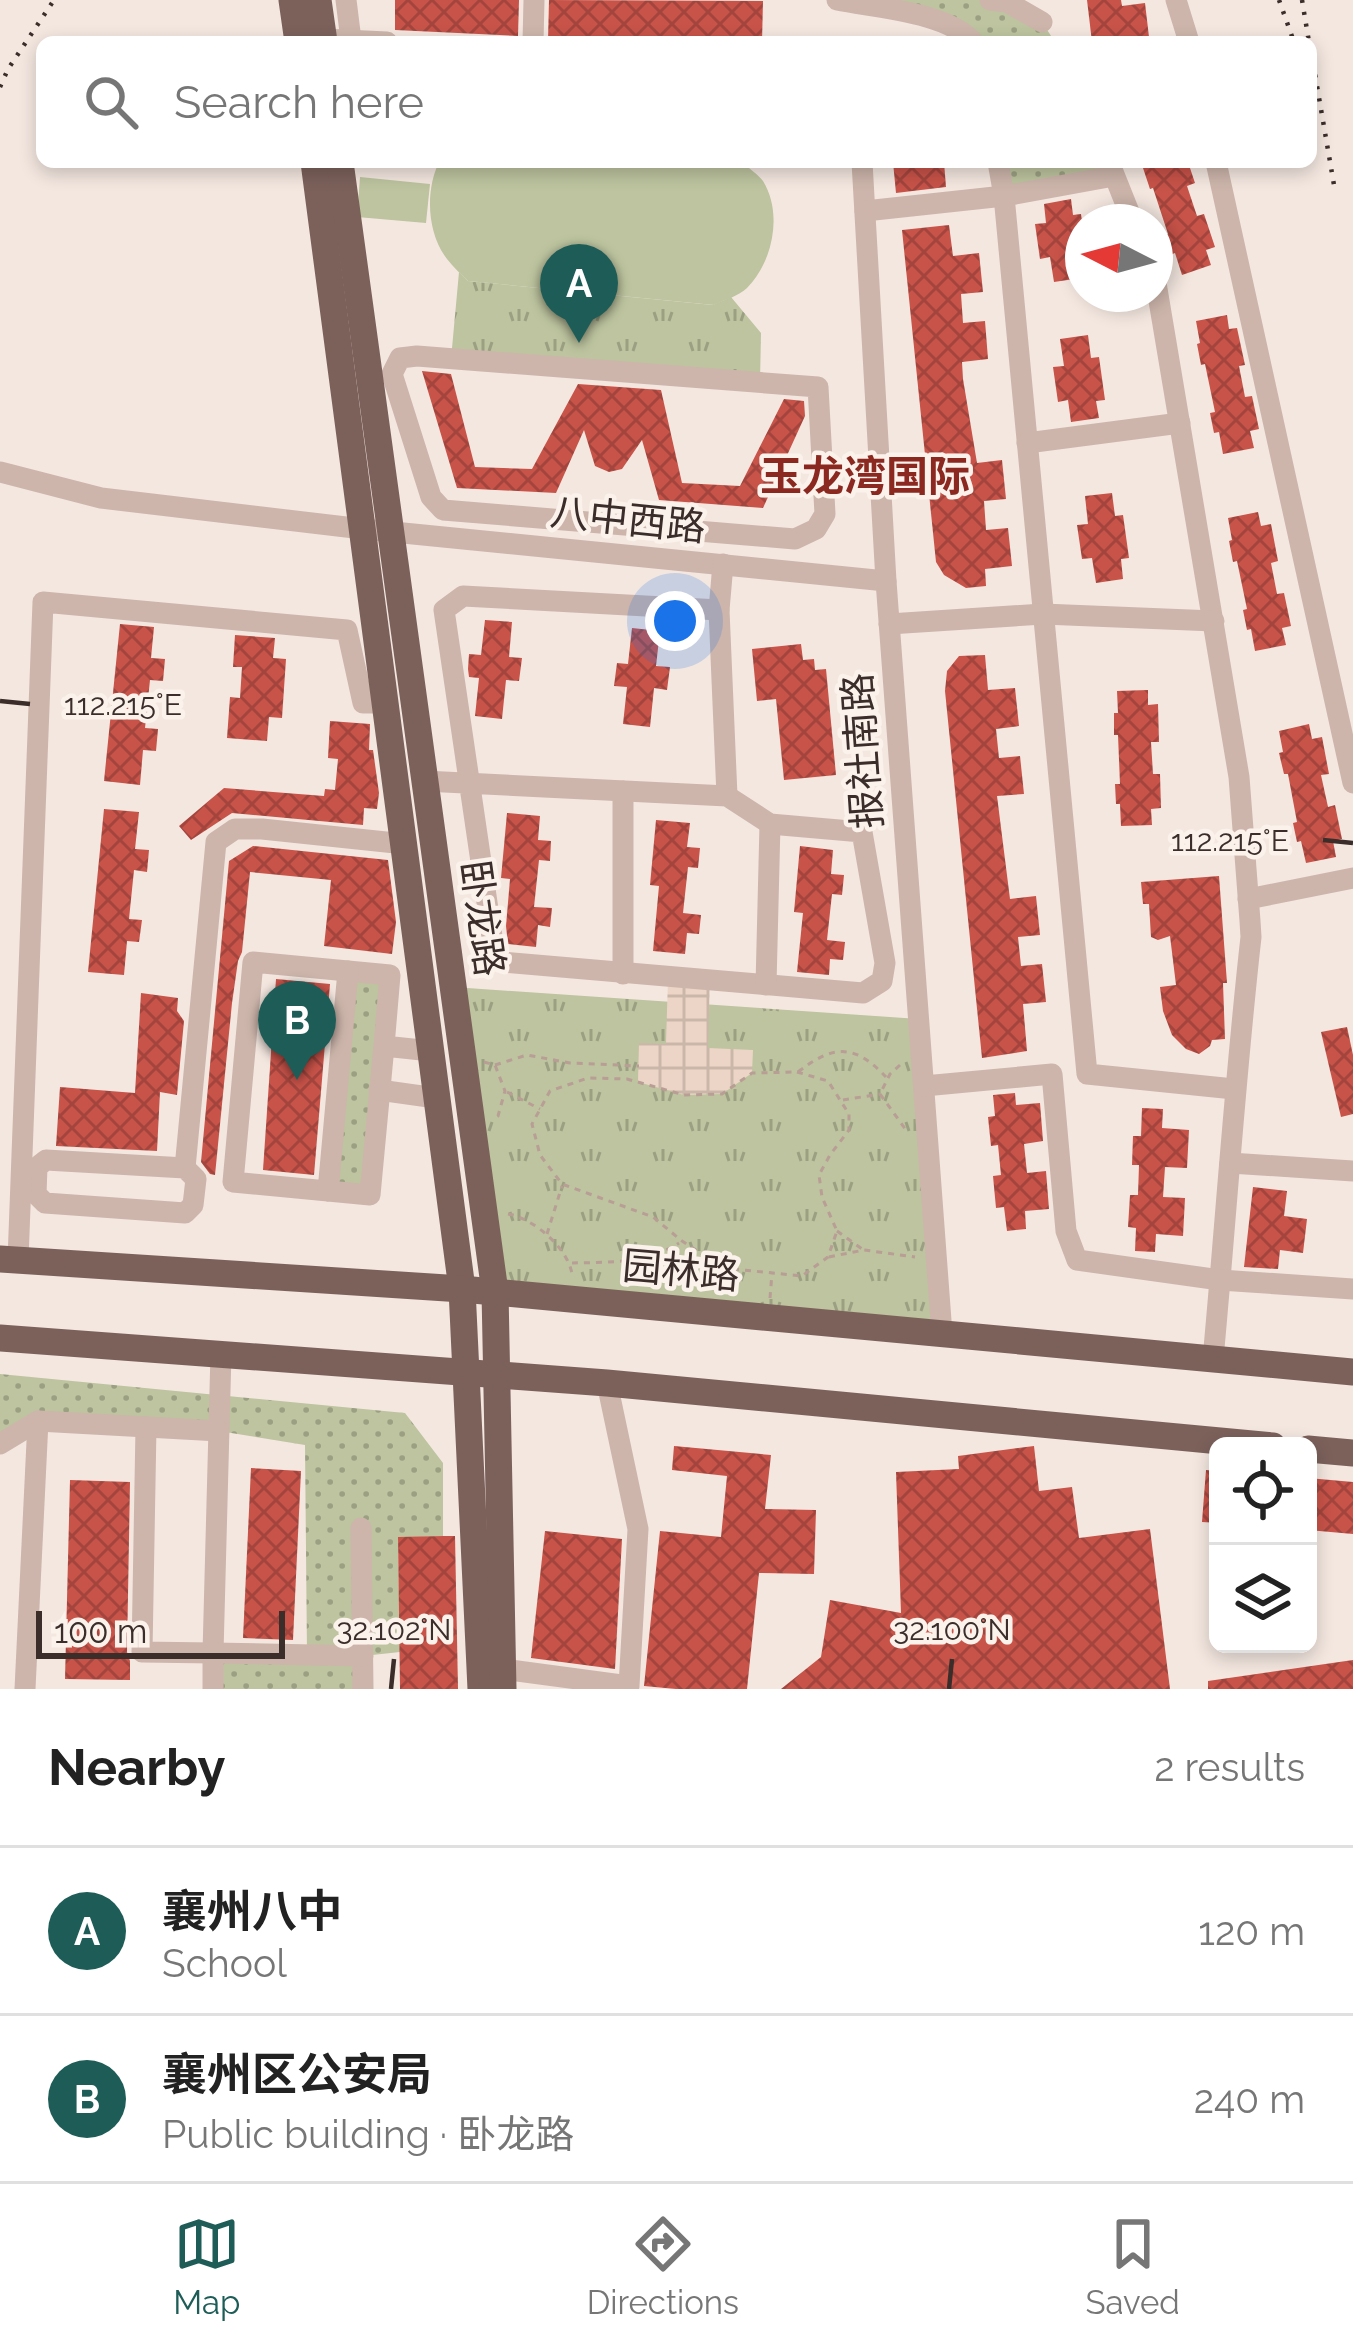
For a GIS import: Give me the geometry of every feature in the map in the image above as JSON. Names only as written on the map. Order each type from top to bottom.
[{"type":"main road","points":[[292,0],[320,36]]},
{"type":"main road","points":[[318,0],[323,36]]},
{"type":"main road","name":"卧龙路","points":[[315,168],[424,781],[495,1292],[507,1679]]},
{"type":"main road","name":"卧龙路","points":[[341,168],[376,530],[387,704],[462,1289],[481,1689]]},
{"type":"main road","name":"园林路","points":[[9,1260],[462,1289],[1353,1372]]},
{"type":"main road","points":[[0,1338],[607,1383],[1209,1440]]},
{"type":"main road","points":[[1317,1450],[1353,1454]]},
{"type":"street","points":[[327,36],[346,0]]},
{"type":"street","points":[[532,36],[534,0]]},
{"type":"street","points":[[837,0],[948,22],[966,36]]},
{"type":"street","points":[[990,0],[1007,2],[1042,22]]},
{"type":"street","points":[[1027,0],[1051,36]]},
{"type":"street","points":[[1176,0],[1187,36]]},
{"type":"street","name":"报社南路","points":[[862,168],[889,625],[942,1334]]},
{"type":"street","points":[[999,168],[1087,1074]]},
{"type":"street","points":[[1217,168],[1353,783]]},
{"type":"street","points":[[865,211],[1004,196],[1112,169],[1126,204]]},
{"type":"street","points":[[1161,312],[1239,777],[1251,937],[1213,1359]]},
{"type":"street","points":[[400,358],[818,387],[825,514],[816,529],[795,539],[611,523],[443,510],[431,497],[392,374],[400,358]]},
{"type":"street","points":[[1027,443],[1180,423]]},
{"type":"street","name":"八中西路","points":[[0,472],[100,498],[886,581]]},
{"type":"street","points":[[609,553],[611,523]]},
{"type":"street","points":[[723,564],[719,610],[728,796]]},
{"type":"street","points":[[424,781],[471,784],[728,796],[770,824],[862,832],[885,963],[882,981],[863,993],[502,962],[494,950],[471,784],[444,610],[463,596],[719,610]]},
{"type":"street","points":[[9,1260],[29,1184],[46,1160],[185,1168],[196,1179],[193,1205],[185,1213],[44,1203],[29,1184],[43,602],[347,630],[363,703],[387,704]]},
{"type":"street","points":[[889,625],[1043,614],[1214,621]]},
{"type":"street","points":[[623,791],[623,974]]},
{"type":"street","points":[[766,985],[770,824]]},
{"type":"street","points":[[185,1168],[216,842],[235,829],[262,829],[405,844]]},
{"type":"street","points":[[1249,899],[1353,878]]},
{"type":"street","points":[[254,962],[390,975],[384,1046],[370,1195],[233,1182],[254,962]]},
{"type":"street","points":[[328,1191],[348,971]]},
{"type":"street","points":[[384,1046],[431,1051]]},
{"type":"street","points":[[1052,1074],[1066,1231],[1077,1260],[1220,1280],[1353,1288]]},
{"type":"street","points":[[924,1086],[1087,1074],[1234,1089]]},
{"type":"street","points":[[380,1090],[436,1098]]},
{"type":"street","points":[[1231,1163],[1353,1171]]},
{"type":"street","points":[[213,1689],[221,1353]]},
{"type":"street","points":[[507,1679],[628,1686],[638,1529],[607,1383]]},
{"type":"street","points":[[0,1444],[38,1421],[219,1431]]},
{"type":"street","points":[[25,1689],[38,1421]]},
{"type":"street","points":[[146,1427],[142,1652],[363,1656]]},
{"type":"street","points":[[361,1528],[363,1689]]},
{"type":"path","points":[[880,1094],[887,1078],[921,1048]]},
{"type":"path","points":[[797,1072],[820,1054],[845,1050],[871,1060],[887,1078]]},
{"type":"path","points":[[495,1065],[527,1055],[570,1063],[639,1066]]},
{"type":"path","points":[[588,1078],[604,1064]]},
{"type":"path","points":[[864,1250],[837,1231],[822,1197],[819,1175],[849,1130],[849,1114],[828,1081],[797,1072],[752,1073],[722,1094],[684,1094],[627,1079],[588,1078],[550,1091],[532,1124],[540,1155],[562,1184],[653,1217],[724,1268],[802,1276],[828,1257],[864,1250],[937,1260]]},
{"type":"path","points":[[505,1091],[540,1109]]},
{"type":"path","points":[[841,1101],[880,1094]]},
{"type":"path","points":[[880,1094],[905,1129],[928,1143]]},
{"type":"path","points":[[547,1235],[562,1184]]},
{"type":"path","points":[[484,1212],[516,1214],[547,1235],[570,1263],[575,1300]]},
{"type":"path","points":[[828,1257],[837,1231]]},
{"type":"path","points":[[570,1263],[630,1261],[668,1251],[682,1241]]},
{"type":"green space","points":[[837,0],[990,0],[1042,22],[1051,36],[966,36]]},
{"type":"green space","points":[[437,168],[749,168],[769,194],[774,222],[769,251],[756,277],[736,296],[714,305],[468,281],[449,262],[435,237],[432,186]]},
{"type":"green space","points":[[998,168],[1111,168],[1114,176],[1004,196]]},
{"type":"green space","points":[[360,177],[430,184],[426,223],[357,217]]},
{"type":"green space","points":[[459,272],[468,281],[713,305],[731,297],[761,333],[760,382],[451,359]]},
{"type":"green space","points":[[348,971],[390,975],[370,1195],[328,1191]]},
{"type":"green space","points":[[453,987],[919,1019],[942,1334],[495,1292]]},
{"type":"green space","points":[[0,1374],[405,1413],[443,1463],[443,1536],[398,1538],[400,1652],[363,1656],[363,1689],[213,1689],[213,1653],[307,1654],[305,1445],[219,1431],[38,1421],[0,1444]]},
{"type":"shaded area","points":[[668,978],[710,980],[708,1048],[753,1050],[752,1073],[722,1094],[684,1095],[638,1082],[639,1043],[666,1044]]},
{"type":"building","points":[[395,0],[519,0],[518,36],[395,30]]},
{"type":"building","points":[[549,0],[763,1],[762,36],[548,36]]},
{"type":"building","points":[[1087,0],[1121,0],[1122,6],[1145,3],[1149,36],[1091,36]]},
{"type":"building","points":[[894,168],[944,168],[946,187],[896,193]]},
{"type":"building","points":[[1143,168],[1190,168],[1195,183],[1187,186],[1197,216],[1204,214],[1215,247],[1206,250],[1211,265],[1182,275],[1173,254],[1173,204],[1158,204]]},
{"type":"building","points":[[1071,199],[1072,204],[1065,204],[1065,280],[1054,282],[1050,257],[1040,259],[1035,224],[1046,223],[1044,204]]},
{"type":"building","points":[[949,225],[953,256],[979,253],[983,292],[961,294],[963,323],[985,321],[988,359],[962,362],[963,379],[977,463],[1002,460],[1006,499],[984,501],[986,530],[1008,528],[1012,566],[985,569],[986,586],[966,588],[944,575],[936,562],[902,230]]},
{"type":"building","points":[[1227,315],[1229,329],[1237,328],[1245,365],[1239,366],[1245,397],[1252,396],[1259,429],[1250,431],[1254,448],[1223,454],[1219,432],[1214,433],[1210,413],[1215,412],[1205,364],[1201,365],[1196,321]]},
{"type":"building","points":[[1088,335],[1091,358],[1099,357],[1105,400],[1096,401],[1099,418],[1071,422],[1068,400],[1058,402],[1053,367],[1064,366],[1060,339]]},
{"type":"building","points":[[422,371],[451,374],[475,467],[532,469],[578,384],[661,390],[682,483],[740,486],[784,399],[804,401],[805,416],[763,508],[659,500],[642,440],[622,469],[609,472],[595,466],[584,430],[556,493],[457,488]]},
{"type":"building","points":[[1112,493],[1115,516],[1123,515],[1129,558],[1121,559],[1123,579],[1096,583],[1092,558],[1082,559],[1077,525],[1088,524],[1085,496]]},
{"type":"building","points":[[1258,512],[1261,526],[1271,524],[1278,561],[1271,563],[1277,594],[1284,593],[1291,626],[1282,628],[1286,645],[1255,651],[1243,610],[1247,609],[1237,561],[1233,562],[1228,518]]},
{"type":"building","points":[[485,620],[512,622],[509,657],[522,658],[519,681],[506,680],[502,719],[475,716],[479,678],[469,677],[469,654],[481,655]]},
{"type":"building","points":[[120,624],[154,627],[151,658],[165,659],[163,681],[150,680],[145,728],[158,729],[156,751],[143,750],[140,785],[104,781]]},
{"type":"building","points":[[632,628],[660,631],[656,666],[670,667],[667,690],[654,688],[650,727],[623,724],[627,687],[614,686],[617,663],[628,664]]},
{"type":"building","points":[[235,635],[275,638],[273,658],[286,659],[282,718],[269,717],[267,741],[227,738],[230,697],[240,698],[242,667],[233,667]]},
{"type":"building","points":[[801,644],[803,660],[814,659],[815,670],[826,669],[836,775],[784,780],[776,699],[757,701],[752,649]]},
{"type":"building","points":[[985,655],[988,690],[1015,688],[1019,726],[996,729],[999,758],[1020,756],[1024,794],[997,796],[1010,899],[1036,896],[1040,935],[1018,937],[1021,966],[1042,964],[1046,1002],[1023,1004],[1027,1051],[982,1058],[945,691],[947,671],[959,656]]},
{"type":"building","points":[[1148,690],[1148,705],[1158,704],[1159,742],[1151,742],[1153,774],[1160,774],[1161,808],[1151,809],[1152,825],[1121,826],[1115,784],[1120,784],[1118,735],[1114,735],[1117,691]]},
{"type":"building","points":[[330,721],[370,724],[369,750],[373,750],[379,793],[377,809],[364,808],[363,825],[232,813],[191,840],[179,826],[224,788],[324,796],[325,789],[335,790],[338,759],[328,758]]},
{"type":"building","points":[[1309,724],[1312,739],[1322,737],[1329,774],[1321,775],[1328,807],[1335,805],[1342,839],[1333,841],[1336,857],[1306,863],[1293,823],[1297,822],[1279,753],[1283,752],[1279,731]]},
{"type":"building","points":[[104,809],[139,812],[135,849],[149,850],[147,872],[134,870],[129,919],[142,920],[139,942],[127,941],[124,975],[88,972]]},
{"type":"building","points":[[507,813],[540,816],[538,840],[551,841],[550,861],[539,860],[534,907],[552,908],[550,927],[538,925],[536,947],[508,944],[510,879],[501,878]]},
{"type":"building","points":[[656,820],[690,823],[687,847],[700,848],[698,868],[688,867],[683,913],[701,915],[699,934],[687,933],[685,954],[653,951],[659,886],[650,885]]},
{"type":"building","points":[[253,846],[388,860],[396,922],[392,954],[324,946],[331,880],[250,872],[215,1175],[201,1162],[229,861]]},
{"type":"building","points":[[800,846],[833,850],[831,874],[844,875],[842,895],[832,894],[827,940],[845,942],[843,960],[830,959],[829,975],[797,972],[803,913],[794,912]]},
{"type":"building","points":[[1219,876],[1227,983],[1223,983],[1225,1039],[1212,1040],[1199,1054],[1172,1035],[1163,1011],[1160,987],[1176,985],[1170,936],[1151,937],[1149,904],[1143,904],[1141,882]]},
{"type":"building","points":[[276,979],[330,984],[314,1175],[263,1170]]},
{"type":"building","points":[[141,993],[178,998],[177,1011],[184,1021],[177,1095],[160,1092],[157,1151],[56,1146],[60,1087],[135,1093]]},
{"type":"building","points":[[1347,1027],[1353,1055],[1353,1114],[1341,1117],[1321,1032]]},
{"type":"building","points":[[1015,1093],[1016,1105],[1040,1103],[1043,1141],[1024,1144],[1027,1173],[1046,1171],[1049,1209],[1025,1211],[1026,1229],[1007,1231],[1004,1207],[996,1208],[993,1176],[1001,1175],[998,1145],[991,1146],[988,1117],[995,1116],[993,1095]]},
{"type":"building","points":[[1142,1108],[1163,1109],[1162,1128],[1189,1130],[1187,1168],[1165,1167],[1163,1197],[1185,1198],[1183,1236],[1156,1234],[1155,1252],[1135,1251],[1136,1228],[1128,1227],[1130,1195],[1138,1195],[1133,1136],[1141,1136]]},
{"type":"building","points":[[1253,1187],[1287,1191],[1284,1216],[1307,1219],[1303,1253],[1280,1250],[1278,1269],[1244,1267]]},
{"type":"building","points":[[674,1446],[771,1455],[765,1509],[816,1510],[814,1574],[759,1573],[747,1689],[644,1686],[660,1531],[721,1537],[727,1476],[672,1470]]},
{"type":"building","points":[[1034,1446],[1039,1491],[1072,1487],[1079,1538],[1150,1529],[1170,1689],[781,1689],[821,1657],[830,1600],[901,1613],[896,1472],[959,1469],[958,1456]]},
{"type":"building","points":[[251,1468],[301,1471],[293,1640],[243,1638]]},
{"type":"building","points":[[1206,1470],[1209,1470],[1209,1522],[1202,1522]]},
{"type":"building","points":[[1317,1479],[1353,1482],[1353,1534],[1317,1531]]},
{"type":"building","points":[[70,1480],[130,1482],[130,1680],[65,1679]]},
{"type":"building","points":[[545,1531],[622,1539],[615,1669],[531,1658]]},
{"type":"building","points":[[455,1536],[458,1689],[400,1689],[398,1537]]},
{"type":"building","points":[[1353,1660],[1353,1689],[1208,1689],[1208,1681]]},
{"type":"railway","points":[[0,87],[54,0]]},
{"type":"railway","points":[[1279,0],[1292,36]]},
{"type":"railway","points":[[1302,0],[1308,36]]},
{"type":"railway","points":[[1317,86],[1334,185]]},
{"type":"place","name":"襄州八中","points":[[579,343]]},
{"type":"place","name":"襄州区公安局","points":[[297,1080]]},
{"type":"district","name":"玉龙湾国际","points":[[865,476]]}]
